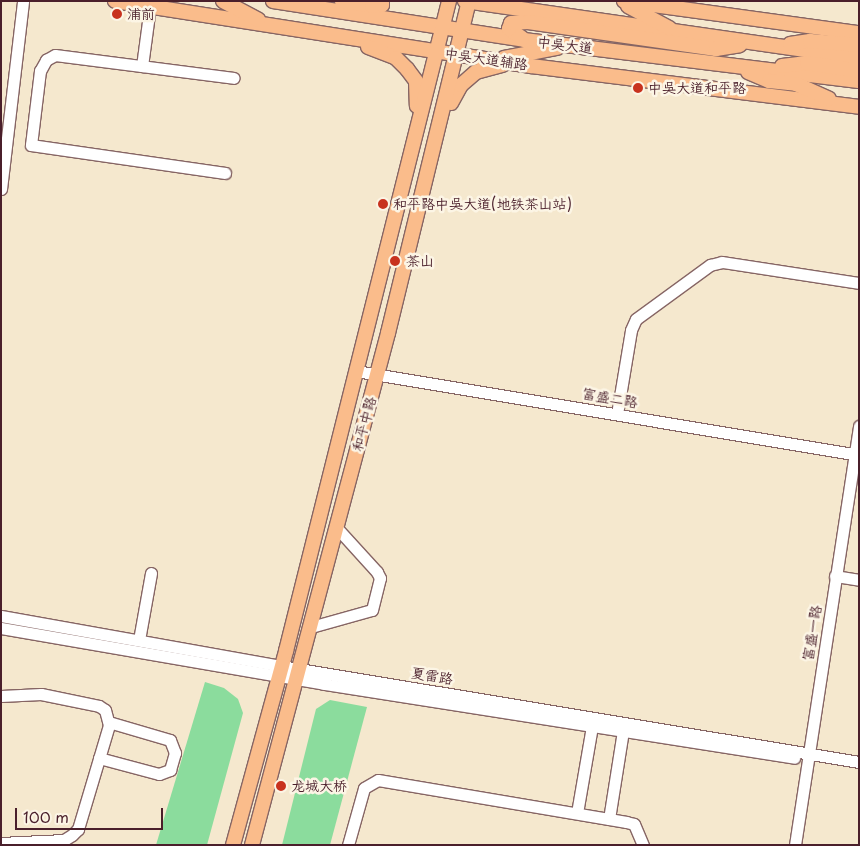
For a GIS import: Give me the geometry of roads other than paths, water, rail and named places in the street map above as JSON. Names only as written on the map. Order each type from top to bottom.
[{"type":"main road","name":"中吴大道辅路","points":[[115,1],[532,66],[859,107]]},
{"type":"main road","points":[[223,1],[267,25]]},
{"type":"main road","name":"中吴大道","points":[[273,1],[524,40],[859,81]]},
{"type":"main road","points":[[342,1],[372,6],[382,5],[382,1]]},
{"type":"main road","name":"和平中路","points":[[233,845],[280,671],[450,1]]},
{"type":"main road","name":"中吴大道","points":[[468,1],[859,58]]},
{"type":"main road","name":"和平中路","points":[[252,845],[337,528],[442,121],[468,1]]},
{"type":"main road","points":[[617,1],[676,32]]},
{"type":"main road","points":[[624,1],[692,6],[859,34]]},
{"type":"main road","points":[[524,40],[509,29],[511,23],[528,22],[716,49],[751,43]]},
{"type":"main road","points":[[339,37],[396,58],[416,81],[418,98],[411,150]]},
{"type":"main road","points":[[777,46],[810,41],[859,45]]},
{"type":"main road","points":[[494,60],[570,46]]},
{"type":"main road","points":[[762,69],[807,63],[859,71]]},
{"type":"main road","points":[[442,121],[460,85],[476,72],[497,65],[532,66]]},
{"type":"main road","points":[[734,66],[769,81],[796,84],[841,105]]},
{"type":"street","points":[[1,189],[23,1]]},
{"type":"street","points":[[142,66],[150,7]]},
{"type":"street","points":[[225,174],[31,145],[40,72],[46,60],[64,55],[234,78]]},
{"type":"street","points":[[617,414],[632,330],[636,320],[710,265],[722,262],[859,283]]},
{"type":"street","name":"富盛二路","points":[[356,371],[856,454]]},
{"type":"street","name":"富盛一路","points":[[795,845],[859,426]]},
{"type":"street","points":[[311,627],[372,610],[380,578],[378,572],[337,528]]},
{"type":"street","points":[[139,640],[151,573]]},
{"type":"street","points":[[835,576],[859,580]]},
{"type":"street","name":"夏雷路","points":[[1,616],[139,640],[280,671]]},
{"type":"street","name":"夏雷路","points":[[1,628],[280,671],[808,757],[859,768]]},
{"type":"street","name":"夏雷路","points":[[298,674],[623,731],[808,757],[859,762]]},
{"type":"street","points":[[1,696],[41,694],[99,706],[105,710],[109,722],[78,829],[72,836],[64,840],[1,843]]},
{"type":"street","points":[[99,758],[159,774],[170,770],[175,753],[170,740],[109,722]]},
{"type":"street","points":[[577,813],[592,726]]},
{"type":"street","points":[[609,819],[623,731]]},
{"type":"street","points":[[348,845],[364,788],[378,780],[634,824],[644,845]]},
{"type":"place","name":"浦前","points":[[117,14]]},
{"type":"place","name":"中吴大道和平路","points":[[638,88]]},
{"type":"place","name":"和平路中吴大道(地铁茶山站)","points":[[383,204]]},
{"type":"place","name":"茶山","points":[[395,261]]},
{"type":"place","name":"龙城大桥","points":[[281,786]]}]
